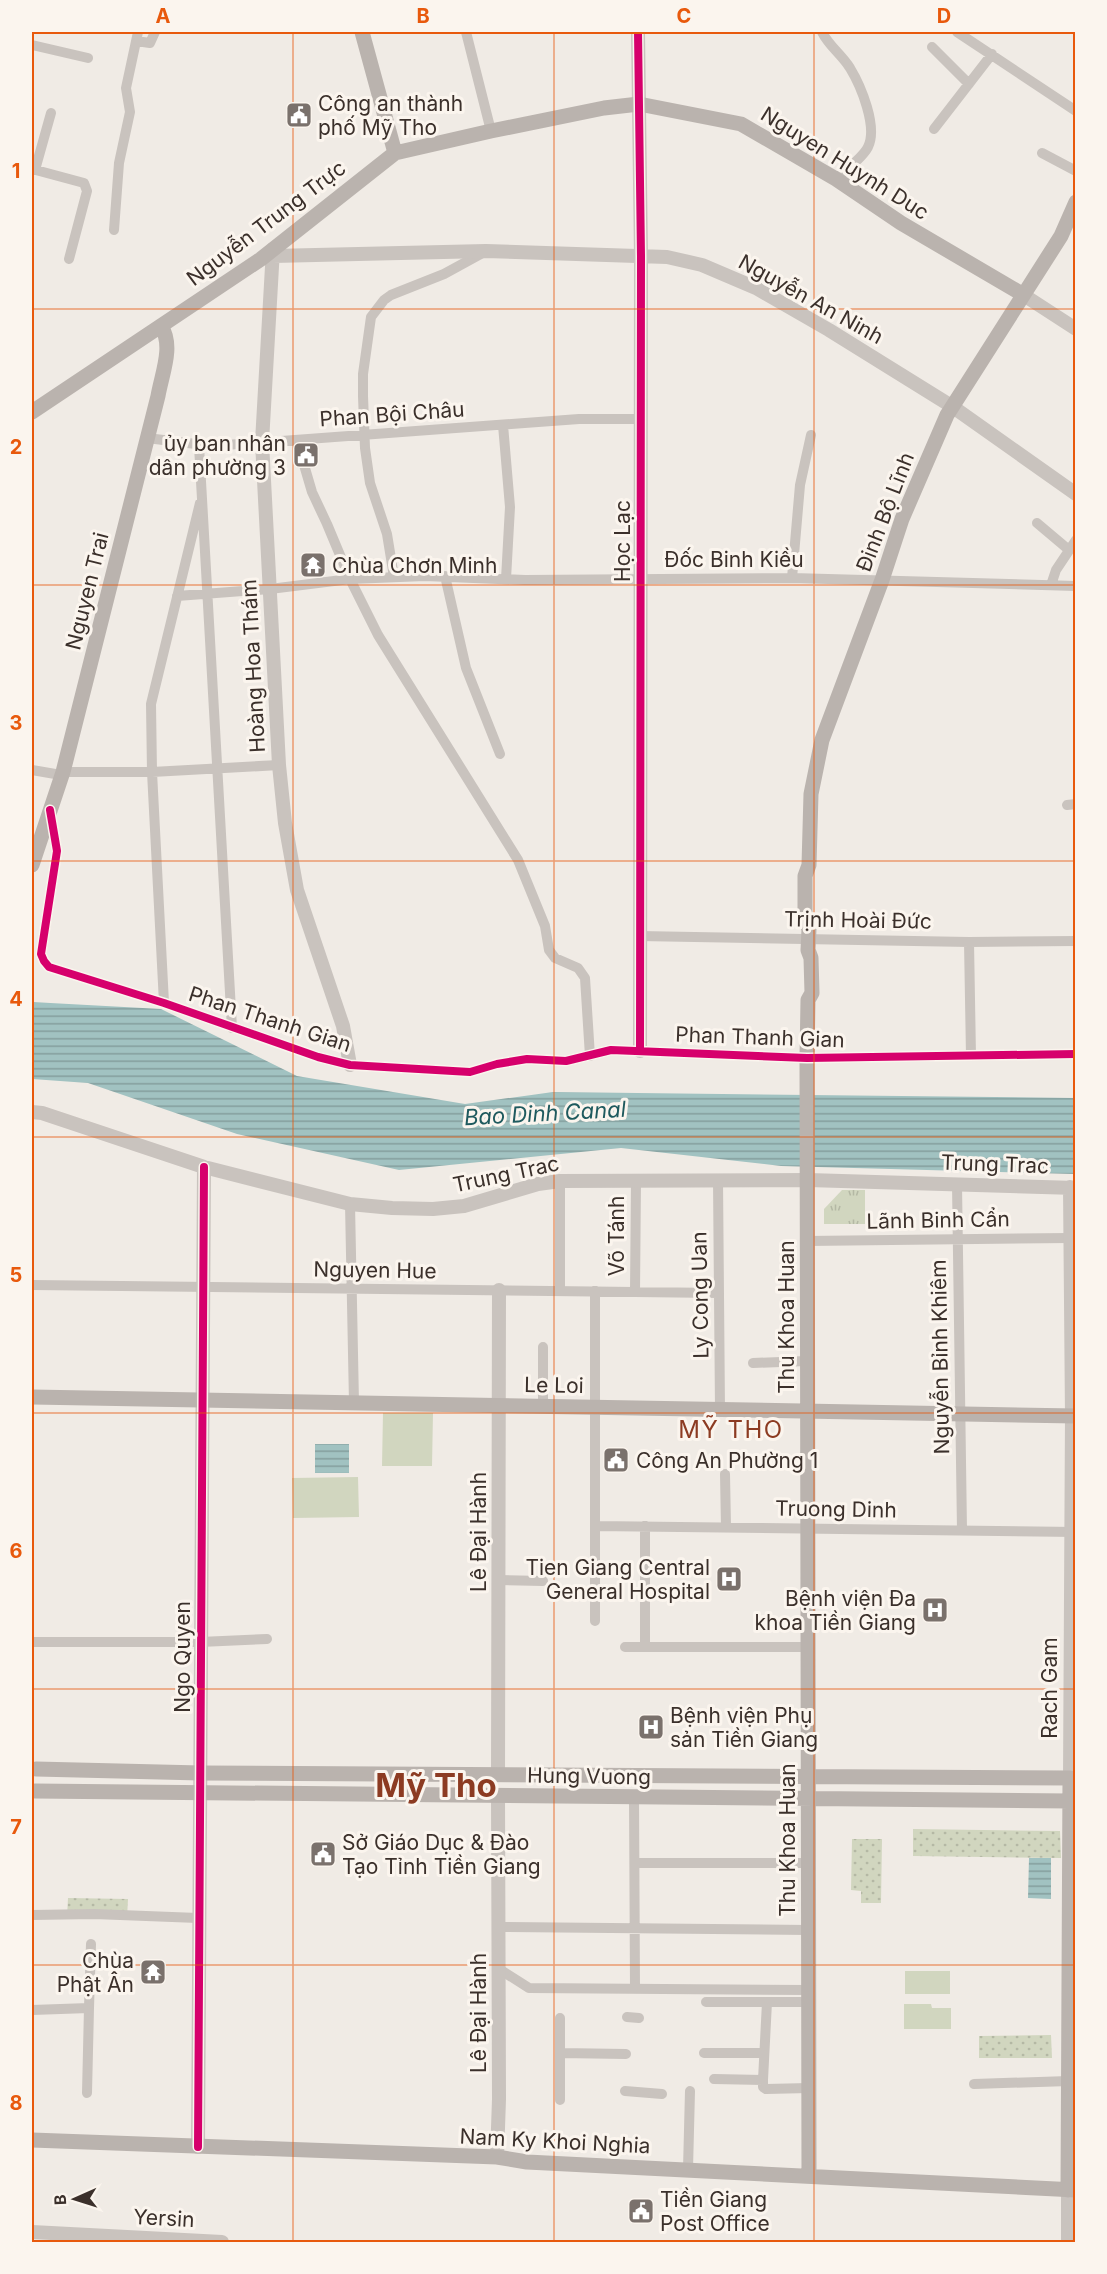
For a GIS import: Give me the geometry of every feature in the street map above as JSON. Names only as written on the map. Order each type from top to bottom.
[{"type":"main road","points":[[362,32],[395,153]]},
{"type":"main road","name":"Nguyen Huynh Duc","points":[[395,153],[604,108],[639,104],[741,124],[836,179],[901,223],[1022,294]]},
{"type":"main road","name":"Nguyễn Trung Trực","points":[[32,412],[273,253],[395,153]]},
{"type":"main road","name":"Đinh Bộ Lĩnh","points":[[807,1066],[808,1000],[812,993],[808,940],[813,920],[813,876],[808,866],[811,794],[822,740],[882,580],[902,519],[933,444],[1022,294],[1061,236],[1076,202]]},
{"type":"main road","name":"Nguyen Trai","points":[[32,866],[62,773],[147,438],[168,345],[167,335],[161,326]]},
{"type":"main road","name":"Thu Khoa Huan","points":[[807,1066],[809,2175]]},
{"type":"main road","name":"Le Loi","points":[[32,1397],[1074,1416]]},
{"type":"main road","points":[[33,1792],[39,1786],[40,1780],[34,1768]]},
{"type":"main road","name":"Hung Vuong","points":[[34,1768],[201,1773],[1070,1778]]},
{"type":"main road","points":[[498,1774],[498,1796]]},
{"type":"main road","points":[[671,1776],[671,1798]]},
{"type":"main road","points":[[900,1777],[900,1800]]},
{"type":"main road","name":"Rach Gam","points":[[1070,1778],[1069,2081],[1072,2190]]},
{"type":"main road","name":"Hung Vuong","points":[[33,1792],[1070,1801]]},
{"type":"main road","name":"Nam Ky Khoi Nghia","points":[[32,2140],[497,2157],[527,2162],[1072,2190]]},
{"type":"street","points":[[114,230],[119,163],[130,112],[126,88],[137,36],[150,43],[155,32]]},
{"type":"street","points":[[466,32],[491,131]]},
{"type":"street","name":"Học Lạc","points":[[638,32],[640,1051]]},
{"type":"street","points":[[822,32],[827,42],[850,68],[869,112],[871,131],[867,148],[836,179]]},
{"type":"street","points":[[957,32],[1076,111]]},
{"type":"street","points":[[32,45],[88,58]]},
{"type":"street","points":[[932,47],[969,84]]},
{"type":"street","points":[[934,129],[992,54]]},
{"type":"street","points":[[51,113],[33,170],[84,183],[87,191],[69,259]]},
{"type":"street","points":[[1042,153],[1076,171]]},
{"type":"street","points":[[394,577],[387,534],[370,483],[364,436],[363,374],[371,317],[384,300],[391,295],[444,274],[486,251]]},
{"type":"street","name":"Nguyễn An Ninh","points":[[273,253],[486,251],[667,257],[702,265],[756,288],[829,330],[953,407],[1076,494]]},
{"type":"street","name":"Hoàng Hoa Thám","points":[[273,253],[262,442],[279,765],[285,823],[297,891],[343,1026],[350,1065]]},
{"type":"street","name":"Nguyen Huynh Duc","points":[[1022,294],[1076,329]]},
{"type":"street","name":"Phan Bội Châu","points":[[147,438],[200,446],[297,441],[579,419],[640,419]]},
{"type":"street","points":[[503,425],[510,507],[506,579]]},
{"type":"street","points":[[792,578],[800,485],[811,435]]},
{"type":"street","points":[[297,441],[312,492],[350,579],[378,635],[518,860],[545,926],[549,950],[555,958],[572,963],[583,972],[590,1056]]},
{"type":"street","points":[[200,446],[232,1028]]},
{"type":"street","points":[[164,1003],[152,772],[151,704],[202,492]]},
{"type":"street","points":[[1037,523],[1072,545],[1056,570],[1051,585]]},
{"type":"street","points":[[446,576],[466,668],[500,754]]},
{"type":"street","name":"Đốc Binh Kiều","points":[[177,596],[270,589],[350,579],[446,576],[506,579],[792,578],[1076,585]]},
{"type":"street","points":[[32,770],[62,773],[152,772],[279,765]]},
{"type":"street","name":"Phan Thanh Gian","points":[[50,810],[57,851],[42,946],[44,961],[50,968],[164,1003],[318,1057],[350,1065],[470,1072],[526,1059],[566,1061],[610,1050],[807,1066],[971,1056],[1076,1054]]},
{"type":"street","name":"Trịnh Hoài Đức","points":[[639,936],[969,942],[1076,941]]},
{"type":"street","points":[[969,942],[971,1056]]},
{"type":"street","name":"Trung Trac","points":[[32,1113],[42,1113],[204,1167],[350,1204],[402,1208],[464,1206],[538,1184],[560,1181],[718,1180],[808,1176],[957,1184],[1073,1187]]},
{"type":"street","name":"Ngo Quyen","points":[[198,2147],[204,1167]]},
{"type":"street","name":"Võ Tánh","points":[[635,1292],[636,1180]]},
{"type":"street","name":"Ly Cong Uan","points":[[718,1180],[720,1410]]},
{"type":"street","points":[[560,1181],[560,1291]]},
{"type":"street","name":"Nguyễn Bỉnh Khiêm","points":[[957,1184],[962,1530]]},
{"type":"street","name":"Rach Gam","points":[[1070,1778],[1074,1416],[1073,1267],[1070,1238],[1073,1187]]},
{"type":"street","points":[[350,1204],[354,1403]]},
{"type":"street","name":"Lãnh Binh Cẩn","points":[[807,1241],[1070,1238]]},
{"type":"street","name":"Nguyen Hue","points":[[32,1285],[719,1293]]},
{"type":"street","name":"Lê Đại Hành","points":[[498,1774],[499,1290]]},
{"type":"street","points":[[595,1291],[595,1621]]},
{"type":"street","points":[[543,1347],[543,1406]]},
{"type":"street","points":[[753,1363],[806,1361]]},
{"type":"street","points":[[725,1474],[726,1527]]},
{"type":"street","name":"Truong Dinh","points":[[595,1526],[1073,1532]]},
{"type":"street","points":[[645,1526],[645,1647]]},
{"type":"street","points":[[499,1580],[543,1581]]},
{"type":"street","points":[[32,1642],[267,1640]]},
{"type":"street","points":[[625,1647],[807,1647]]},
{"type":"street","name":"Lê Đại Hành","points":[[497,2157],[500,2098],[498,1796]]},
{"type":"street","points":[[634,1798],[635,1989]]},
{"type":"street","points":[[635,1863],[807,1863]]},
{"type":"street","points":[[32,1915],[94,1914],[198,1918]]},
{"type":"street","points":[[499,1927],[808,1930]]},
{"type":"street","points":[[87,2093],[91,1944]]},
{"type":"street","points":[[499,1969],[529,1988],[635,1989],[808,1996]]},
{"type":"street","points":[[706,2002],[767,2002],[808,1996]]},
{"type":"street","points":[[767,2002],[763,2087],[766,2089],[809,2088]]},
{"type":"street","points":[[32,2010],[89,2008]]},
{"type":"street","points":[[560,2018],[560,2100]]},
{"type":"street","points":[[560,2052],[626,2054]]},
{"type":"street","points":[[704,2053],[764,2054]]},
{"type":"street","points":[[714,2079],[763,2080]]},
{"type":"street","points":[[974,2084],[1069,2081]]},
{"type":"street","points":[[625,2091],[662,2094]]},
{"type":"street","points":[[688,2169],[690,2091]]},
{"type":"street","points":[[1068,2242],[1072,2190]]},
{"type":"street","name":"Yersin","points":[[32,2232],[222,2242]]},
{"type":"green space","points":[[842,1190],[865,1190],[865,1224],[824,1224],[824,1209]]},
{"type":"green space","points":[[383,1413],[433,1413],[432,1466],[382,1466]]},
{"type":"green space","points":[[358,1477],[359,1517],[293,1518],[292,1478]]},
{"type":"green space","points":[[913,1829],[1060,1831],[1061,1858],[913,1856]]},
{"type":"green space","points":[[852,1839],[882,1839],[881,1903],[861,1903],[861,1891],[851,1890]]},
{"type":"green space","points":[[68,1898],[128,1899],[127,1918],[67,1917]]},
{"type":"green space","points":[[905,1971],[950,1971],[950,1994],[905,1994]]},
{"type":"green space","points":[[904,2004],[931,2004],[932,2008],[951,2008],[951,2029],[904,2029]]},
{"type":"green space","points":[[1051,2035],[1052,2058],[979,2058],[979,2036]]},
{"type":"water","name":"Bao Dinh Canal","points":[[32,1002],[161,1009],[297,1076],[465,1104],[553,1092],[1075,1098],[1075,1174],[781,1166],[621,1148],[399,1170],[237,1134],[88,1083],[32,1079]]},
{"type":"water","points":[[315,1444],[349,1444],[349,1473],[315,1473]]},
{"type":"water","points":[[1029,1858],[1051,1858],[1051,1899],[1028,1898]]},
{"type":"cycle path","points":[[638,32],[641,256],[640,1051]]},
{"type":"cycle path","points":[[50,810],[57,851],[41,954],[49,967],[164,1003],[318,1057],[350,1065],[470,1072],[527,1059],[566,1061],[611,1050],[807,1058],[1076,1054]]},
{"type":"cycle path","points":[[198,2147],[204,1167]]},
{"type":"place","name":"Công an thành phố Mỹ Tho","points":[[299,115]]},
{"type":"place","name":"ủy ban nhân dân phường 3","points":[[306,455]]},
{"type":"place","name":"Chùa Chơn Minh","points":[[313,565]]},
{"type":"place","name":"Công An Phường 1","points":[[616,1460]]},
{"type":"place","name":"Tien Giang Central General Hospital","points":[[729,1579]]},
{"type":"place","name":"Bệnh viện Đa khoa Tiền Giang","points":[[935,1610]]},
{"type":"place","name":"Bệnh viện Phụ sản Tiền Giang","points":[[651,1727]]},
{"type":"place","name":"Sở Giáo Dục & Đào Tạo Tỉnh Tiền Giang","points":[[323,1854]]},
{"type":"place","name":"Chùa Phật Ân","points":[[153,1972]]},
{"type":"place","name":"Tiền Giang Post Office","points":[[641,2211]]},
{"type":"district","name":"MỸ THO","points":[[731,1429]]},
{"type":"district","name":"Mỹ Tho","points":[[436,1785]]}]
